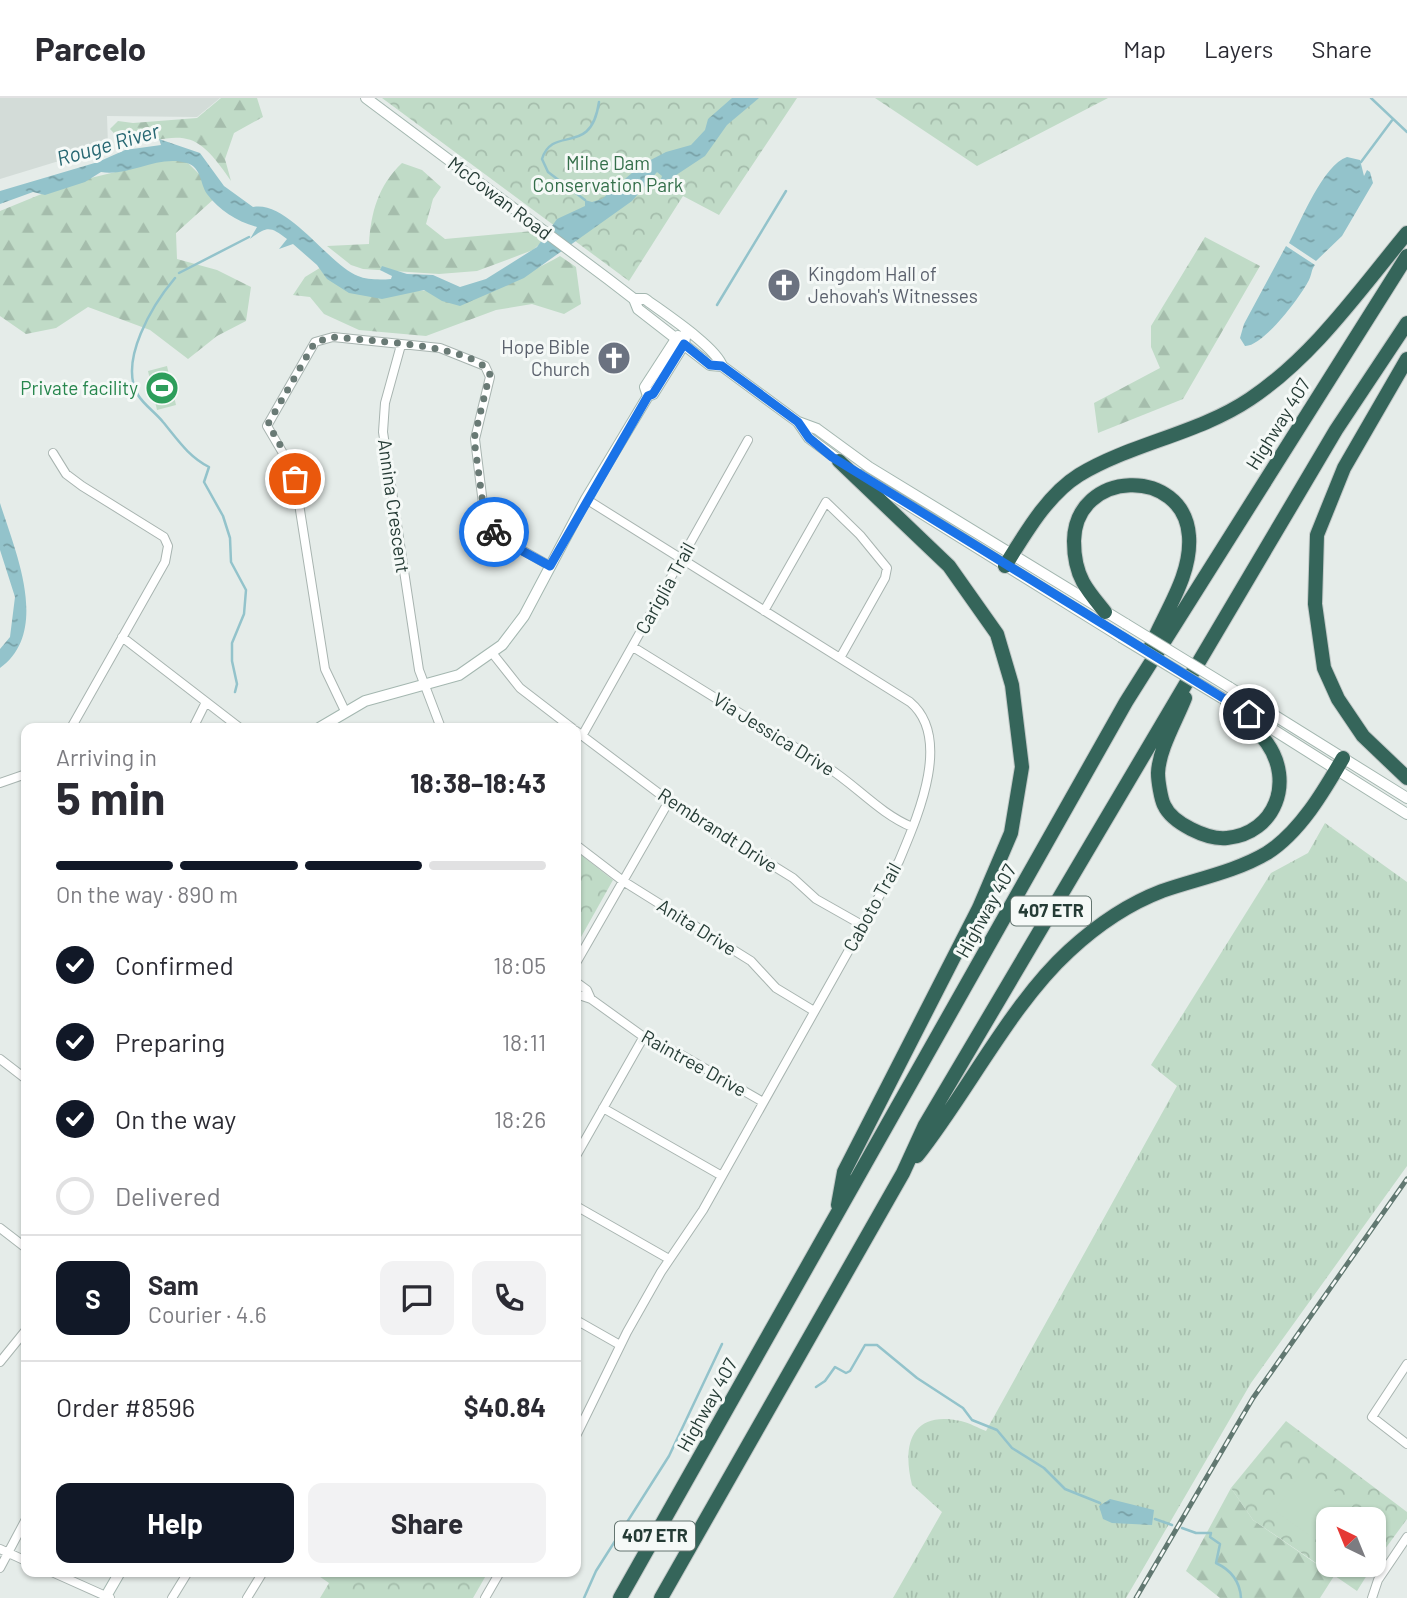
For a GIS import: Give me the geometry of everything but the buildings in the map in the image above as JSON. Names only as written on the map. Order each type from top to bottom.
[{"type":"highway","points":[[1009,560],[1045,506],[1077,476],[1127,451],[1186,429],[1247,401],[1286,372],[1338,317],[1407,233]]},
{"type":"highway","name":"Highway 407","points":[[620,1598],[1136,685],[1407,256]]},
{"type":"highway","name":"407 ETR","points":[[661,1598],[903,1173],[925,1125],[1336,430],[1407,323]]},
{"type":"highway","points":[[1407,359],[1344,468],[1317,535],[1315,604],[1324,668],[1338,699],[1363,736],[1407,778]]},
{"type":"highway","points":[[836,1214],[844,1172],[979,908],[1011,833],[1022,767],[1012,685],[998,634],[949,565],[839,461]]},
{"type":"highway","points":[[1105,612],[1082,581],[1074,557],[1074,525],[1086,503],[1110,488],[1153,487],[1170,498],[1185,516],[1189,536],[1186,567],[1136,685]]},
{"type":"highway","points":[[1204,652],[1163,752],[1158,774],[1164,805],[1190,831],[1226,839],[1251,830],[1275,811],[1282,788],[1268,744],[1226,695]]},
{"type":"highway","points":[[903,1173],[936,1132],[1041,980],[1069,951],[1118,912],[1161,891],[1202,880],[1267,853],[1294,829],[1340,763]]},
{"type":"main road","name":"McCowan Road","points":[[366,98],[634,299],[638,309],[710,365],[722,366],[798,422],[817,429],[1121,638],[1226,695],[1340,763],[1407,798]]},
{"type":"main road","name":"McCowan Road","points":[[634,299],[645,299],[719,355],[722,366]]},
{"type":"main road","points":[[327,723],[345,711],[386,694],[459,675],[492,654],[519,624],[586,499],[648,396],[645,387],[686,331]]},
{"type":"main road","name":"McCowan Road","points":[[798,422],[809,438],[839,461],[1009,560],[1126,624],[1226,695]]},
{"type":"main road","name":"McCowan Road","points":[[1340,763],[1407,814]]},
{"type":"main road","points":[[107,1597],[117,1577]]},
{"type":"street","points":[[345,711],[324,668],[294,472],[268,424],[315,342],[333,337],[452,351],[488,369],[490,377],[474,439],[484,512],[499,537],[550,566]]},
{"type":"street","name":"Annina Crescent","points":[[401,345],[385,403],[383,432],[413,634],[425,685],[440,723]]},
{"type":"street","name":"Cariglia Trail","points":[[581,726],[633,647],[748,440]]},
{"type":"street","points":[[53,453],[66,474],[164,537],[169,546],[165,562],[74,723]]},
{"type":"street","name":"Caboto Trail","points":[[581,1426],[620,1345],[669,1259],[722,1176],[899,860],[912,827],[932,751],[926,722],[910,702],[586,499]]},
{"type":"street","points":[[764,611],[826,502],[860,535],[887,568],[885,578],[840,658]]},
{"type":"street","points":[[122,637],[233,723]]},
{"type":"street","name":"Via Jessica Drive","points":[[633,647],[852,783],[881,811],[912,827]]},
{"type":"street","name":"Rembrandt Drive","points":[[492,654],[520,688],[565,723]]},
{"type":"street","points":[[196,723],[206,702]]},
{"type":"street","name":"Rembrandt Drive","points":[[581,735],[669,801],[793,878],[816,899],[862,925]]},
{"type":"street","points":[[0,783],[21,776]]},
{"type":"street","points":[[581,953],[669,801]]},
{"type":"street","name":"Anita Drive","points":[[581,849],[623,881],[751,961],[776,988],[814,1011]]},
{"type":"street","name":"Raintree Drive","points":[[581,986],[587,990],[591,999]]},
{"type":"street","name":"Raintree Drive","points":[[581,996],[591,999],[643,1038],[681,1054],[763,1102]]},
{"type":"street","points":[[581,1147],[643,1038]]},
{"type":"street","points":[[0,1059],[21,1075]]},
{"type":"street","points":[[603,1108],[722,1176]]},
{"type":"street","points":[[581,1209],[669,1259]]},
{"type":"street","points":[[0,1228],[21,1244]]},
{"type":"street","points":[[581,1323],[620,1345]]},
{"type":"street","points":[[0,1362],[21,1336]]},
{"type":"street","points":[[1407,1364],[1372,1417],[1407,1444]]},
{"type":"street","points":[[0,1568],[4,1551],[21,1526]]},
{"type":"street","points":[[1372,1598],[1378,1580],[1407,1537]]},
{"type":"street","points":[[4,1551],[21,1559]]},
{"type":"street","points":[[63,1577],[107,1597]]},
{"type":"street","points":[[172,1598],[185,1577]]},
{"type":"street","points":[[247,1598],[260,1577]]},
{"type":"street","points":[[485,1598],[497,1577]]},
{"type":"shaded area","points":[[0,98],[220,98],[197,117],[107,116],[108,146],[0,179]]},
{"type":"green space","points":[[221,98],[257,98],[263,117],[234,133],[225,159],[231,181],[208,151],[198,143],[176,138],[126,146],[110,129],[118,121],[133,123],[197,118]]},
{"type":"green space","name":"Milne Dam Conservation Park","points":[[382,98],[797,98],[719,215],[683,196],[629,281]]},
{"type":"green space","points":[[875,98],[1108,98],[977,166]]},
{"type":"green space","points":[[181,156],[201,176],[215,198],[176,233],[177,259],[217,270],[251,287],[246,321],[217,336],[188,359],[150,330],[88,307],[56,328],[26,334],[0,316],[0,211],[66,184]]},
{"type":"green space","points":[[402,163],[422,170],[441,187],[433,199],[426,224],[445,239],[533,231],[542,242],[533,250],[477,271],[439,274],[363,269],[351,265],[327,246],[369,244],[377,200],[387,181]]},
{"type":"green space","points":[[1205,237],[1260,266],[1183,399],[1098,433],[1094,403],[1160,368],[1151,347],[1151,326]]},
{"type":"green space","points":[[560,256],[576,267],[581,304],[564,314],[532,304],[496,310],[426,336],[359,330],[324,314],[310,297],[293,295],[305,277],[323,266],[345,285],[394,290],[443,290],[492,283],[539,267]]},
{"type":"green space","name":"Private facility","points":[[167,366],[176,405],[157,410],[148,371]]},
{"type":"green space","points":[[1325,823],[1407,882],[1407,1166],[1251,1383],[1126,1598],[893,1598],[942,1512],[912,1485],[908,1457],[914,1434],[921,1426],[931,1421],[944,1419],[964,1422],[986,1431],[1177,1086],[1151,1065],[1271,873],[1308,853]]},
{"type":"green space","points":[[581,855],[613,880],[581,937]]},
{"type":"green space","points":[[1286,1421],[1407,1512],[1407,1519],[1386,1548],[1386,1507],[1316,1507],[1316,1563],[1253,1520],[1231,1488]]},
{"type":"green space","points":[[1303,1470],[1354,1504],[1352,1507],[1316,1507],[1316,1540],[1275,1511]]},
{"type":"green space","points":[[1231,1488],[1253,1520],[1316,1564],[1316,1577],[1333,1577],[1320,1598],[1220,1598],[1186,1571]]},
{"type":"green space","points":[[320,1577],[485,1577],[473,1598],[320,1598],[329,1583]]},
{"type":"green space","points":[[1336,1577],[1366,1577],[1357,1591]]},
{"type":"water","points":[[732,98],[759,98],[727,125],[705,156],[658,187],[662,176],[657,172],[632,201],[524,278],[460,306],[442,301],[424,290],[382,299],[349,293],[327,279],[317,265],[293,244],[279,249],[287,239],[276,232],[268,229],[250,239],[257,227],[242,222],[217,205],[207,194],[198,172],[187,163],[165,161],[112,173],[101,172],[85,182],[45,195],[33,192],[0,204],[0,191],[98,162],[125,150],[161,145],[159,139],[200,153],[224,186],[253,207],[280,213],[334,260],[358,276],[391,279],[392,276],[380,270],[382,266],[407,274],[433,275],[460,287],[486,279],[537,247],[557,219],[585,206],[585,200],[592,202],[602,199],[641,165],[666,152],[691,145],[705,130],[708,119]]},
{"type":"water","points":[[1347,157],[1360,160],[1364,176],[1367,170],[1370,172],[1373,183],[1342,236],[1316,261],[1289,243],[1321,182],[1338,162]]},
{"type":"water","points":[[1286,246],[1315,265],[1310,278],[1271,330],[1253,344],[1245,346],[1240,338],[1244,324]]},
{"type":"water","points":[[0,503],[20,567],[26,612],[24,633],[15,652],[0,668],[0,649],[10,637],[15,597],[0,550]]},
{"type":"water","points":[[1110,1499],[1154,1510],[1152,1525],[1112,1523],[1103,1519],[1099,1506]]},
{"type":"waterway","points":[[1371,98],[1407,132]]},
{"type":"waterway","points":[[585,200],[548,172],[542,159],[554,143],[588,130],[595,119],[599,102]]},
{"type":"waterway","points":[[1361,162],[1393,119]]},
{"type":"waterway","points":[[717,305],[786,191]]},
{"type":"waterway","points":[[179,273],[249,237]]},
{"type":"waterway","points":[[175,278],[157,302],[141,334],[132,366],[133,381],[143,402],[189,453],[209,467],[204,482],[223,516],[230,538],[231,562],[246,590],[244,614],[232,643],[232,661],[237,684],[235,692]]},
{"type":"waterway","points":[[584,1598],[596,1571],[669,1456],[722,1344]]},
{"type":"waterway","points":[[816,1387],[825,1381],[835,1367],[846,1373],[850,1371],[865,1345],[877,1345],[917,1378],[963,1408],[972,1420],[997,1430],[1012,1448],[1044,1468],[1065,1489],[1100,1503]]},
{"type":"waterway","points":[[1155,1519],[1172,1525]]},
{"type":"waterway","points":[[1182,1528],[1196,1533],[1211,1533],[1210,1537],[1220,1544],[1216,1563],[1234,1577],[1241,1598]]},
{"type":"railway","points":[[1136,1598],[1253,1398],[1407,1179]]},
{"type":"way so far","points":[[295,479],[287,457],[267,426],[315,342],[333,337],[452,351],[485,366],[490,373],[474,439],[484,512],[494,532]]},
{"type":"place","name":"Kingdom Hall of Jehovah's Witnesses","points":[[784,285]]},
{"type":"place","name":"Hope Bible Church","points":[[614,358]]},
{"type":"place","name":"Private facility","points":[[162,388]]},
{"type":"route","points":[[494,532],[504,541],[550,566],[586,499],[648,396],[653,394],[684,344],[710,365],[722,366],[798,422],[809,438],[832,457],[1121,638],[1249,714]]},
{"type":"water label","name":"Rouge River","points":[[108,145]]}]
